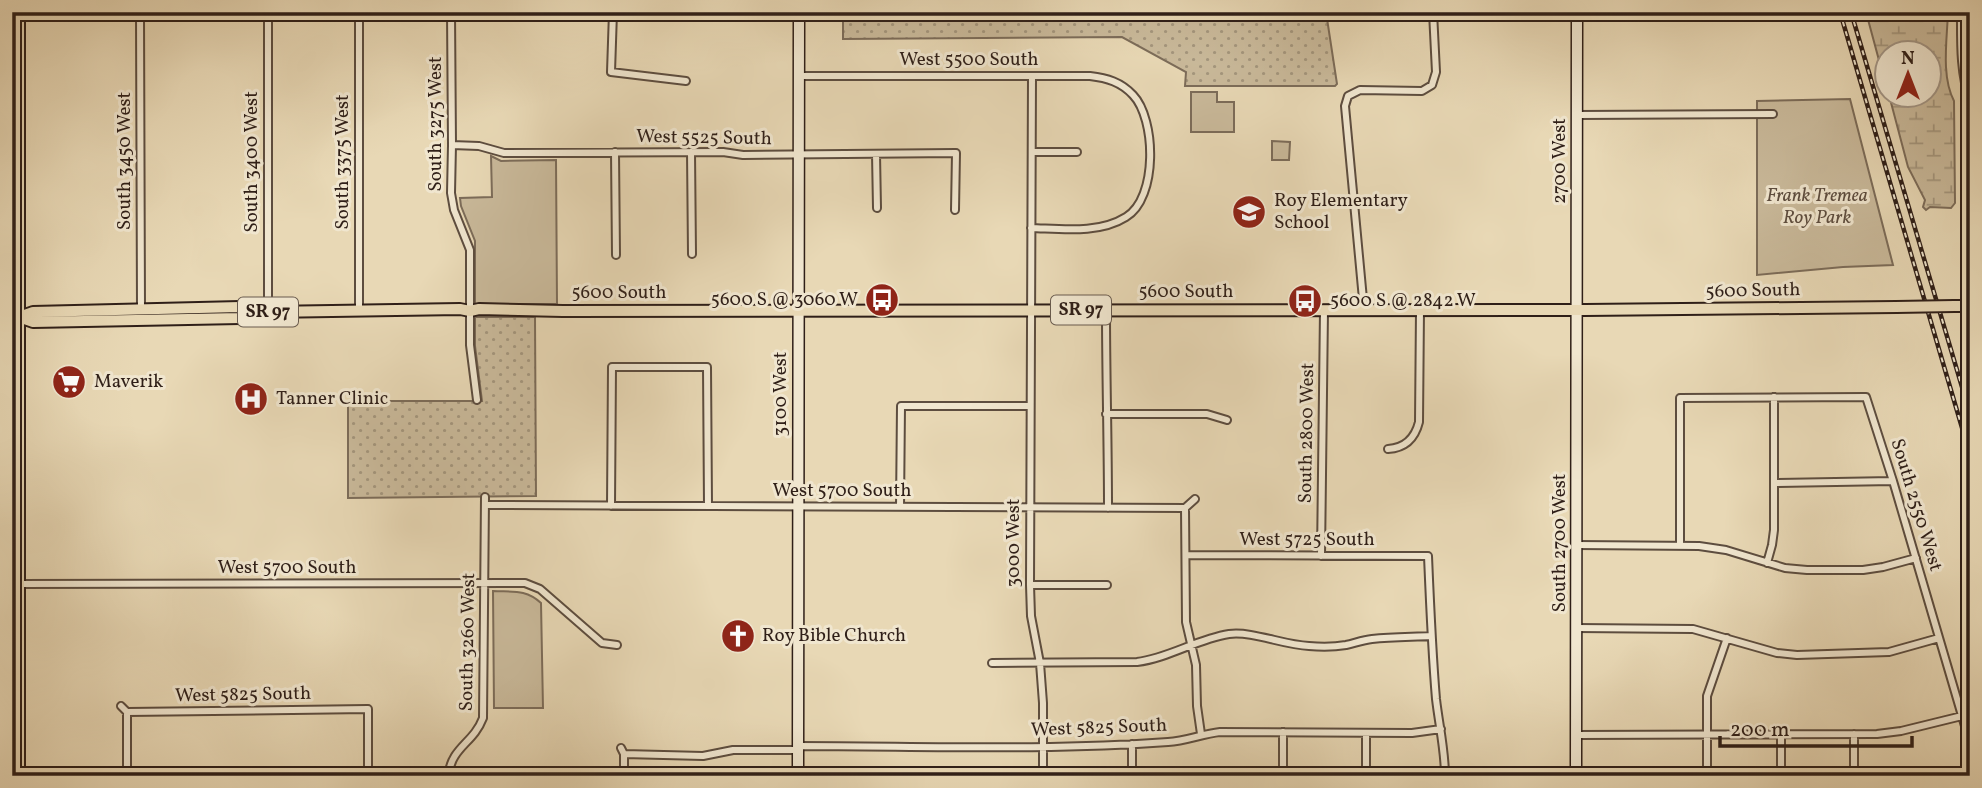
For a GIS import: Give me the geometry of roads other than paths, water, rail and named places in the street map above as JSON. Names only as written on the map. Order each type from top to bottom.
[{"type":"main road","points":[[19,12],[16,95],[19,776]]},
{"type":"main road","name":"5600 South","points":[[16,317],[33,312],[240,307],[268,312],[359,312],[460,309],[1578,310],[1970,306]]},
{"type":"main road","name":"5600 South","points":[[16,317],[33,322],[240,318],[268,312]]},
{"type":"street","name":"South 3450 West","points":[[140,12],[141,310]]},
{"type":"street","name":"South 3400 West","points":[[268,12],[268,312]]},
{"type":"street","name":"South 3375 West","points":[[359,12],[359,312]]},
{"type":"street","name":"South 3275 West","points":[[451,12],[451,193],[454,210],[470,250],[470,345],[477,400]]},
{"type":"street","points":[[613,12],[611,72],[686,81]]},
{"type":"street","name":"3100 West","points":[[798,776],[799,12]]},
{"type":"street","name":"2700 West","points":[[1577,12],[1578,310]]},
{"type":"street","points":[[1961,12],[1961,65],[1970,102]]},
{"type":"street","points":[[1364,310],[1345,106],[1348,96],[1360,90],[1422,91],[1432,85],[1436,72],[1433,14],[1365,16]]},
{"type":"street","name":"West 5500 South","points":[[799,76],[1032,76],[1106,78],[1121,84],[1133,95],[1146,116],[1149,130],[1149,173],[1142,201],[1128,217],[1099,228],[1031,228]]},
{"type":"street","name":"3000 West","points":[[1032,76],[1030,585],[1031,616],[1040,663],[1042,776]]},
{"type":"street","points":[[1577,115],[1773,114]]},
{"type":"street","name":"West 5525 South","points":[[452,145],[479,146],[504,153],[956,153],[955,210]]},
{"type":"street","points":[[615,152],[616,255]]},
{"type":"street","points":[[691,152],[692,254]]},
{"type":"street","points":[[1032,152],[1077,152]]},
{"type":"street","points":[[876,154],[877,208]]},
{"type":"street","points":[[1106,310],[1108,508]]},
{"type":"street","name":"South 2800 West","points":[[1321,556],[1324,310]]},
{"type":"street","points":[[1388,449],[1408,442],[1417,432],[1420,310]]},
{"type":"street","name":"South 2700 West","points":[[1576,776],[1578,310]]},
{"type":"street","points":[[611,506],[612,368],[707,367],[708,506]]},
{"type":"street","points":[[1680,545],[1680,398],[1774,397],[1774,530],[1767,564]]},
{"type":"street","name":"South 2550 West","points":[[1774,397],[1866,397],[1894,481],[1970,743]]},
{"type":"street","points":[[900,507],[901,406],[1030,406]]},
{"type":"street","points":[[1106,414],[1207,414],[1227,420]]},
{"type":"street","points":[[1774,483],[1894,481]]},
{"type":"street","name":"South 3260 West","points":[[448,776],[452,757],[474,737],[484,718],[485,497]]},
{"type":"street","points":[[1195,499],[1185,508],[1186,622],[1196,665],[1201,734]]},
{"type":"street","name":"West 5700 South","points":[[485,505],[1185,508]]},
{"type":"street","points":[[1577,545],[1680,545],[1726,550],[1767,564],[1807,570],[1863,570],[1916,558]]},
{"type":"street","name":"West 5725 South","points":[[1186,555],[1428,556],[1431,636]]},
{"type":"street","name":"West 5700 South","points":[[19,584],[525,583],[533,585],[602,643],[617,645]]},
{"type":"street","points":[[1030,585],[1107,585]]},
{"type":"street","points":[[1577,628],[1693,629],[1777,653],[1797,655],[1889,652],[1939,638]]},
{"type":"street","points":[[992,663],[1155,660],[1231,634],[1321,647],[1369,639],[1431,636],[1437,703],[1445,751],[1445,776]]},
{"type":"street","points":[[1707,776],[1707,696],[1727,638]]},
{"type":"street","points":[[121,706],[127,712],[127,776]]},
{"type":"street","name":"West 5825 South","points":[[127,712],[368,709],[368,776]]},
{"type":"street","points":[[1577,735],[1854,734],[1901,731],[1962,716]]},
{"type":"street","name":"West 5825 South","points":[[624,776],[623,751],[703,756],[733,750],[798,748],[1132,744],[1178,741],[1220,732],[1412,733],[1441,729]]},
{"type":"street","points":[[1283,732],[1283,772]]},
{"type":"street","points":[[1366,733],[1366,772]]},
{"type":"street","points":[[1781,734],[1781,776]]},
{"type":"street","points":[[1854,734],[1854,776]]},
{"type":"street","points":[[1132,744],[1132,776]]},
{"type":"railway","points":[[1840,12],[1970,455]]},
{"type":"railway","points":[[1851,12],[1970,414]]},
{"type":"place","name":"Roy Elementary School","points":[[1249,212]]},
{"type":"place","name":"5600 S @ 3060 W","points":[[882,300]]},
{"type":"place","name":"5600 S @ 2842 W","points":[[1305,301]]},
{"type":"place","name":"Maverik","points":[[69,382]]},
{"type":"place","name":"Tanner Clinic","points":[[251,399]]},
{"type":"place","name":"Roy Bible Church","points":[[738,636]]},
{"type":"park label","name":"Frank Tremea Roy Park","points":[[1817,207]]}]
